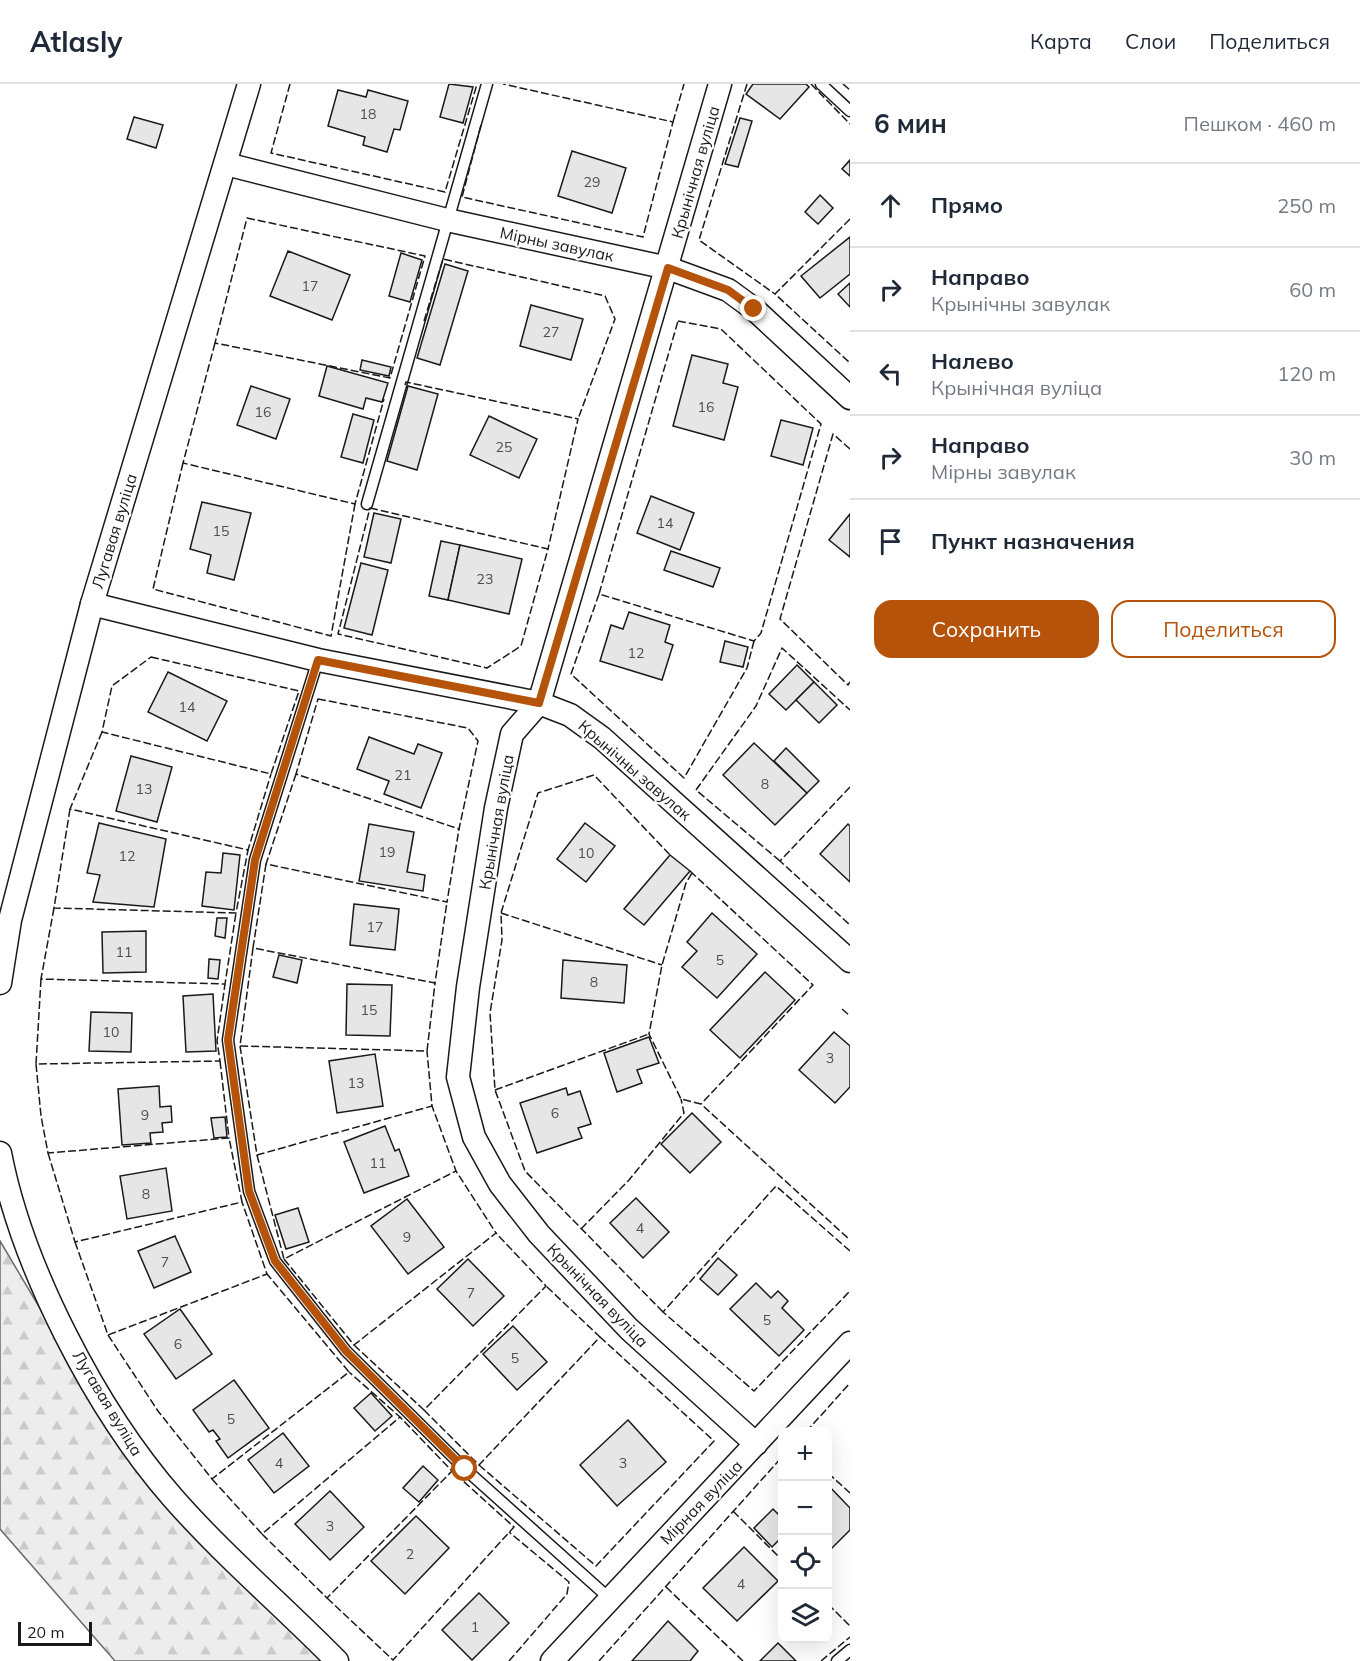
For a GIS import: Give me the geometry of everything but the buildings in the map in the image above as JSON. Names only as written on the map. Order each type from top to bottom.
[{"type":"street","name":"Лугавая вуліца","points":[[0,983],[10,920],[92,604],[249,84]]},
{"type":"street","name":"Крынічная вуліца","points":[[720,84],[539,703],[512,734],[496,808],[470,976],[458,1077],[474,1137],[500,1184],[539,1234],[629,1329],[756,1444]]},
{"type":"street","name":"Мірны завулак","points":[[226,164],[447,220],[668,268],[728,290],[754,309],[850,398]]},
{"type":"street","name":"Крынічны завулак","points":[[92,604],[318,660],[539,703],[570,715],[602,738],[850,961]]},
{"type":"street","name":"Лугавая вуліца","points":[[0,1153],[8,1194],[46,1290],[99,1393],[132,1448],[173,1498],[231,1559],[337,1661]]},
{"type":"street","name":"Мірная вуліца","points":[[552,1661],[850,1344]]},
{"type":"lane","points":[[367,504],[487,84]]},
{"type":"lane","points":[[821,84],[850,111]]},
{"type":"lane","points":[[318,660],[255,860],[228,1040],[249,1191],[275,1261],[346,1351],[465,1469],[609,1598]]},
{"type":"lane","points":[[837,1661],[850,1650]]},
{"type":"green space","points":[[0,1241],[133,1465],[322,1661],[115,1661],[0,1529]]},
{"type":"fence","points":[[290,84],[271,153],[445,192],[477,84]]},
{"type":"fence","points":[[481,125],[462,197],[643,237],[673,122],[503,84]]},
{"type":"fence","points":[[673,122],[684,84]]},
{"type":"fence","points":[[747,84],[699,240],[775,294]]},
{"type":"fence","points":[[811,84],[850,124]]},
{"type":"fence","points":[[843,84],[850,90]]},
{"type":"fence","points":[[247,218],[425,256],[390,378],[215,343],[247,218]]},
{"type":"fence","points":[[850,219],[775,294],[850,363]]},
{"type":"fence","points":[[424,321],[443,259],[605,296],[615,319],[578,419]]},
{"type":"fence","points":[[678,321],[721,329],[821,424],[761,633],[754,641],[599,594],[678,321]]},
{"type":"fence","points":[[215,343],[183,463],[355,504],[384,399]]},
{"type":"fence","points":[[405,385],[406,382],[578,419],[548,549]]},
{"type":"fence","points":[[850,449],[833,434],[780,619],[848,685],[850,682]]},
{"type":"fence","points":[[183,463],[153,589],[331,636],[355,504]]},
{"type":"fence","points":[[370,508],[548,549],[521,646],[487,668],[338,634],[370,508]]},
{"type":"fence","points":[[599,594],[571,674],[684,778],[747,668],[754,641]]},
{"type":"fence","points":[[780,861],[696,790],[756,706],[782,648],[850,710]]},
{"type":"fence","points":[[151,657],[299,691],[271,774],[102,732],[112,686],[151,657]]},
{"type":"fence","points":[[318,699],[468,728],[478,741],[459,829],[296,774],[318,699]]},
{"type":"fence","points":[[102,732],[70,809],[248,850],[271,774]]},
{"type":"fence","points":[[296,774],[266,864],[447,902],[459,829]]},
{"type":"fence","points":[[663,1312],[525,1171],[495,1090],[490,1013],[502,940],[501,913],[538,793],[594,775],[670,855]]},
{"type":"fence","points":[[850,787],[780,861],[850,925]]},
{"type":"fence","points":[[70,809],[54,908],[236,913],[248,850]]},
{"type":"fence","points":[[266,864],[253,948],[435,983],[447,902]]},
{"type":"fence","points":[[690,871],[813,985],[701,1104]]},
{"type":"fence","points":[[692,873],[686,883],[662,965],[649,1034],[681,1099],[701,1104],[850,1240]]},
{"type":"fence","points":[[54,908],[41,979],[225,984],[236,913]]},
{"type":"fence","points":[[501,913],[662,965]]},
{"type":"fence","points":[[253,948],[240,1046],[427,1051],[435,983]]},
{"type":"fence","points":[[41,979],[36,1064],[220,1061],[217,1041],[225,984]]},
{"type":"fence","points":[[842,1009],[850,1016]]},
{"type":"fence","points":[[495,1090],[649,1034]]},
{"type":"fence","points":[[240,1046],[257,1155],[432,1106],[427,1051]]},
{"type":"fence","points":[[36,1064],[41,1116],[48,1153],[229,1138],[220,1061]]},
{"type":"fence","points":[[581,1229],[629,1180],[684,1113],[681,1099]]},
{"type":"fence","points":[[284,1259],[354,1345],[496,1233],[456,1171],[432,1106]]},
{"type":"fence","points":[[48,1153],[75,1242],[242,1202],[229,1138]]},
{"type":"fence","points":[[257,1155],[284,1259],[456,1171]]},
{"type":"fence","points":[[850,1251],[776,1186],[663,1312],[754,1391],[850,1291]]},
{"type":"fence","points":[[75,1242],[108,1335],[267,1274],[242,1202]]},
{"type":"fence","points":[[354,1345],[424,1410],[546,1286],[496,1233]]},
{"type":"fence","points":[[108,1335],[158,1411],[212,1479],[349,1372],[267,1274]]},
{"type":"fence","points":[[424,1410],[479,1465],[600,1337],[546,1286]]},
{"type":"fence","points":[[479,1465],[596,1566],[714,1441],[600,1337]]},
{"type":"fence","points":[[212,1479],[262,1534],[400,1417],[349,1372]]},
{"type":"fence","points":[[810,1427],[850,1383]]},
{"type":"fence","points":[[262,1534],[327,1598],[452,1471],[400,1417]]},
{"type":"fence","points":[[599,1661],[778,1461]]},
{"type":"fence","points":[[327,1598],[393,1660],[514,1527],[452,1471]]},
{"type":"fence","points":[[832,1477],[850,1493]]},
{"type":"fence","points":[[733,1511],[778,1556]]},
{"type":"fence","points":[[509,1532],[569,1582],[567,1594],[509,1661]]},
{"type":"fence","points":[[666,1587],[743,1661]]},
{"type":"fence","points":[[832,1608],[850,1626]]},
{"type":"fence","points":[[821,1661],[850,1637]]},
{"type":"route","points":[[465,1469],[346,1351],[275,1261],[249,1191],[228,1040],[255,860],[318,660],[539,703],[668,268],[728,290],[754,309]]}]
